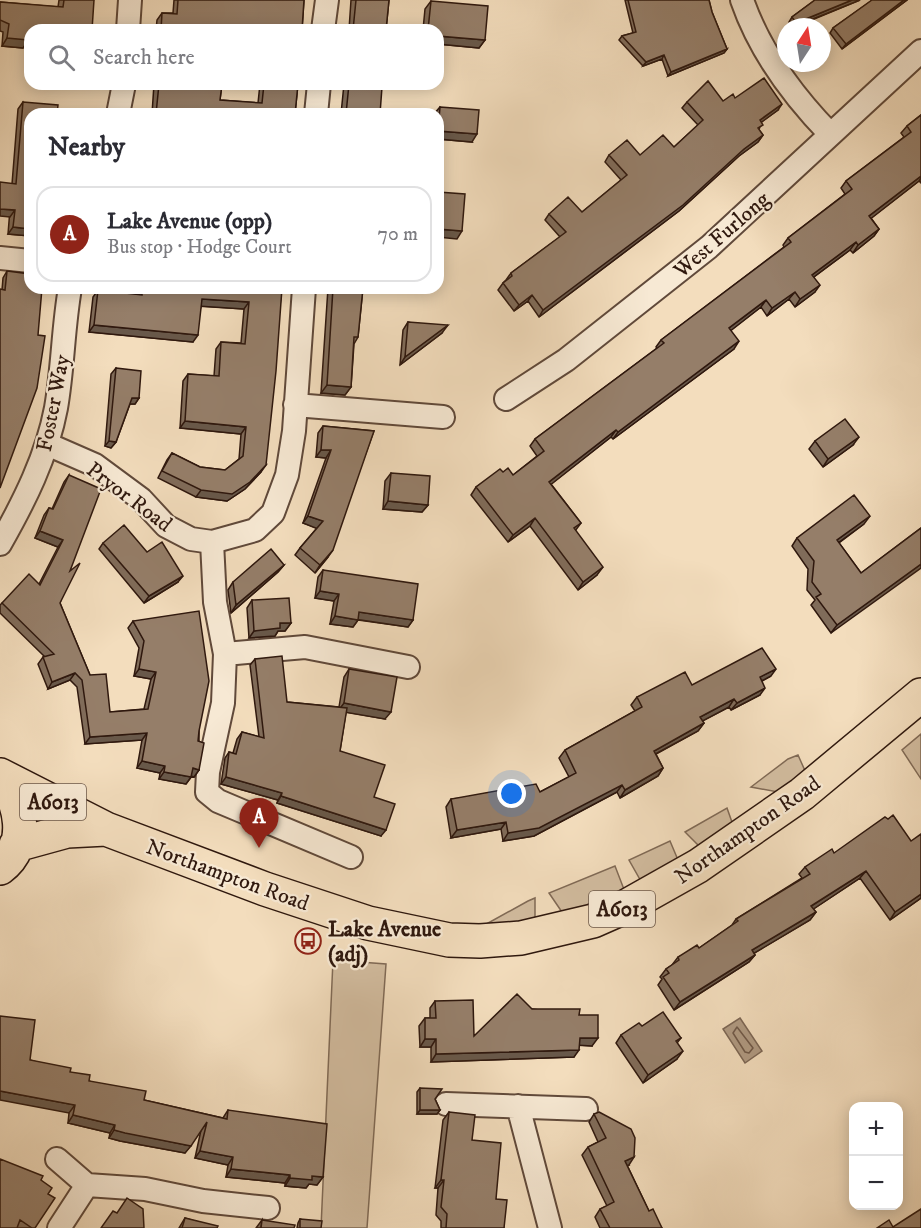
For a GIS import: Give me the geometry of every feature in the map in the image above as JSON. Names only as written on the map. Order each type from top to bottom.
[{"type":"main road","name":"Northampton Road","points":[[0,776],[106,829],[265,889],[368,923],[449,940],[521,938],[593,921],[663,887],[802,794],[921,695]]},
{"type":"main road","name":"A6013","points":[[0,776],[12,790],[19,808],[20,829],[8,857]]},
{"type":"main road","name":"Northampton Road","points":[[8,857],[67,831],[106,829]]},
{"type":"street","points":[[128,24],[130,0]]},
{"type":"street","points":[[324,24],[327,0]]},
{"type":"street","points":[[742,0],[753,30],[779,74],[830,134]]},
{"type":"street","name":"West Furlong","points":[[506,399],[566,360],[710,246],[921,51]]},
{"type":"street","points":[[119,108],[123,90]]},
{"type":"street","points":[[317,108],[318,90]]},
{"type":"street","points":[[0,258],[24,260]]},
{"type":"street","name":"Foster Way","points":[[0,544],[32,482],[47,444],[56,408],[69,294]]},
{"type":"street","name":"Pryor Road","points":[[47,444],[95,465],[141,498],[166,526],[191,539],[212,542],[255,530],[273,513],[287,475],[304,294]]},
{"type":"street","points":[[295,405],[443,417]]},
{"type":"street","points":[[212,542],[215,602],[225,654],[223,703],[208,772],[207,792],[218,801],[351,857]]},
{"type":"street","points":[[225,654],[305,647],[408,667]]},
{"type":"street","points":[[446,1104],[586,1109]]},
{"type":"street","points":[[518,1106],[550,1228]]},
{"type":"street","points":[[57,1159],[87,1185],[145,1189],[203,1201],[268,1208]]},
{"type":"street","points":[[59,1228],[87,1185]]},
{"type":"shaded area","points":[[921,734],[921,779],[902,750]]},
{"type":"shaded area","points":[[798,755],[806,773],[778,792],[751,787],[788,759]]},
{"type":"shaded area","points":[[727,808],[733,825],[700,847],[685,832]]},
{"type":"shaded area","points":[[670,841],[678,860],[642,883],[629,860]]},
{"type":"shaded area","points":[[615,866],[625,892],[564,915],[549,893]]},
{"type":"shaded area","points":[[535,898],[535,922],[481,927],[528,901]]},
{"type":"shaded area","points":[[333,960],[386,964],[367,1228],[321,1228]]},
{"type":"water","points":[[740,1018],[762,1051],[745,1063],[723,1029]]},
{"type":"building","points":[[64,0],[94,0],[92,24],[24,24],[24,40],[7,38],[9,24],[0,20],[0,2],[63,7]]},
{"type":"building","points":[[178,0],[304,0],[302,24],[161,24],[162,13],[177,14]]},
{"type":"building","points":[[356,0],[389,0],[387,24],[354,24]]},
{"type":"building","points":[[628,0],[709,0],[727,49],[671,72],[664,55],[646,62],[622,36],[636,32]]},
{"type":"building","points":[[815,0],[852,0],[808,18],[792,17]]},
{"type":"building","points":[[872,0],[904,0],[846,44],[833,28]]},
{"type":"building","points":[[431,1],[488,6],[485,40],[444,37],[444,24],[429,24]]},
{"type":"building","points":[[764,78],[782,104],[760,120],[763,125],[758,128],[763,135],[744,149],[683,205],[543,310],[532,295],[519,305],[503,283],[512,276],[511,273],[566,232],[549,214],[568,197],[582,212],[627,175],[609,155],[627,140],[640,155],[663,135],[674,147],[703,120],[687,102],[708,81],[723,101],[733,94],[735,98]]},
{"type":"building","points":[[158,90],[221,90],[220,100],[262,103],[263,90],[297,90],[296,108],[157,108]]},
{"type":"building","points":[[348,90],[382,90],[380,108],[347,108]]},
{"type":"building","points":[[23,102],[58,105],[58,108],[24,108],[24,228],[13,227],[15,210],[0,209],[0,182],[16,184]]},
{"type":"building","points":[[440,107],[479,110],[477,134],[444,131],[444,108]]},
{"type":"building","points":[[921,115],[921,176],[869,216],[879,229],[858,245],[856,242],[812,275],[820,285],[800,299],[795,292],[772,308],[766,300],[729,328],[739,341],[618,432],[616,430],[549,482],[581,523],[574,528],[603,567],[583,582],[535,518],[513,535],[476,487],[500,469],[503,472],[508,468],[513,475],[544,451],[535,439],[664,343],[661,340],[791,242],[788,238],[852,189],[846,181],[911,132],[907,126]]},
{"type":"building","points":[[444,192],[465,194],[462,231],[444,230]]},
{"type":"building","points":[[7,271],[24,273],[24,294],[41,294],[38,335],[45,336],[37,388],[0,488],[0,289],[5,290]]},
{"type":"building","points":[[98,294],[282,294],[266,465],[250,482],[232,494],[201,490],[162,471],[172,453],[200,467],[225,470],[243,456],[246,427],[185,421],[188,374],[219,376],[221,342],[245,344],[249,302],[202,299],[198,335],[94,325]]},
{"type":"building","points":[[333,294],[362,294],[358,337],[354,337],[351,387],[327,385]]},
{"type":"building","points":[[408,322],[448,325],[405,357]]},
{"type":"building","points":[[116,368],[141,371],[139,398],[132,398],[116,442],[109,441]]},
{"type":"building","points":[[845,419],[859,437],[828,459],[815,441]]},
{"type":"building","points":[[323,426],[374,431],[333,550],[320,565],[300,548],[323,521],[308,516],[331,450],[321,450]]},
{"type":"building","points":[[391,473],[430,476],[428,505],[388,501]]},
{"type":"building","points":[[69,475],[101,489],[70,571],[80,563],[60,603],[90,675],[106,674],[110,712],[148,709],[156,672],[139,669],[144,641],[133,621],[199,611],[209,681],[199,731],[198,741],[204,743],[199,770],[193,768],[191,777],[164,772],[165,766],[142,761],[147,733],[90,737],[82,680],[75,673],[52,682],[43,657],[54,654],[2,603],[29,574],[40,585],[63,540],[40,531],[49,508],[53,509]]},
{"type":"building","points":[[854,495],[870,516],[837,540],[861,573],[921,528],[921,564],[837,625],[816,597],[821,594],[812,582],[814,561],[797,538]]},
{"type":"building","points":[[124,525],[147,552],[162,542],[183,576],[149,596],[103,543]]},
{"type":"building","points":[[271,549],[284,565],[236,605],[233,582]]},
{"type":"building","points":[[323,570],[418,584],[413,620],[359,612],[358,620],[335,616],[339,594],[320,591]]},
{"type":"building","points":[[289,598],[291,623],[280,623],[280,628],[254,631],[252,600]]},
{"type":"building","points":[[762,648],[776,669],[760,677],[765,688],[737,703],[734,699],[700,717],[704,723],[654,751],[663,768],[625,790],[622,785],[539,828],[508,833],[506,822],[457,830],[451,799],[536,784],[540,792],[576,773],[565,750],[642,707],[637,697],[685,672],[692,685]]},
{"type":"building","points":[[282,656],[287,702],[347,708],[340,751],[385,765],[374,797],[395,804],[386,830],[281,796],[282,793],[226,777],[229,752],[236,754],[242,732],[264,738],[255,659]]},
{"type":"building","points":[[349,669],[397,677],[391,712],[344,703]]},
{"type":"building","points":[[893,815],[911,841],[921,834],[921,894],[895,912],[866,871],[811,906],[816,912],[752,950],[755,955],[680,1002],[663,977],[669,973],[666,969],[679,960],[678,957],[697,945],[699,948],[738,921],[736,919],[810,874],[805,867],[832,849],[834,853],[885,817],[888,819]]},
{"type":"building","points":[[517,994],[532,1009],[580,1009],[579,1015],[598,1015],[598,1038],[580,1038],[579,1050],[436,1054],[436,1039],[425,1039],[425,1018],[436,1018],[435,1001],[473,1000],[474,1036]]},
{"type":"building","points":[[663,1012],[681,1038],[676,1041],[683,1051],[648,1075],[621,1035],[639,1023],[642,1026]]},
{"type":"building","points":[[0,1016],[35,1020],[30,1060],[71,1068],[70,1072],[90,1075],[89,1081],[146,1091],[144,1100],[227,1119],[228,1110],[327,1124],[323,1177],[312,1176],[312,1180],[290,1178],[290,1175],[231,1169],[233,1157],[200,1151],[207,1122],[191,1146],[114,1130],[115,1125],[73,1115],[75,1105],[0,1091]]},
{"type":"building","points":[[420,1088],[442,1089],[435,1099],[440,1110],[420,1110]]},
{"type":"building","points":[[449,1112],[475,1115],[472,1140],[501,1143],[496,1199],[507,1200],[504,1228],[446,1228],[447,1214],[441,1207],[444,1180],[441,1180]]},
{"type":"building","points":[[599,1112],[631,1129],[635,1138],[634,1157],[625,1161],[649,1211],[653,1209],[662,1228],[610,1228],[600,1209],[614,1202],[588,1147],[606,1138],[594,1114]]},
{"type":"building","points":[[0,1159],[43,1176],[41,1180],[52,1188],[48,1194],[55,1198],[35,1228],[20,1220],[17,1228],[0,1228]]},
{"type":"building","points":[[127,1198],[143,1209],[144,1228],[101,1228],[113,1211],[117,1213]]},
{"type":"building","points":[[921,1209],[921,1228],[877,1228],[889,1220],[893,1227]]},
{"type":"building","points":[[185,1218],[218,1226],[217,1228],[182,1228]]},
{"type":"building","points":[[300,1219],[322,1221],[321,1228],[300,1228]]},
{"type":"building","points":[[262,1220],[295,1225],[294,1228],[261,1228]]},
{"type":"place","name":"Lake Avenue (opp)","points":[[259,848]]},
{"type":"place","name":"Lake Avenue (adj)","points":[[308,941]]}]
